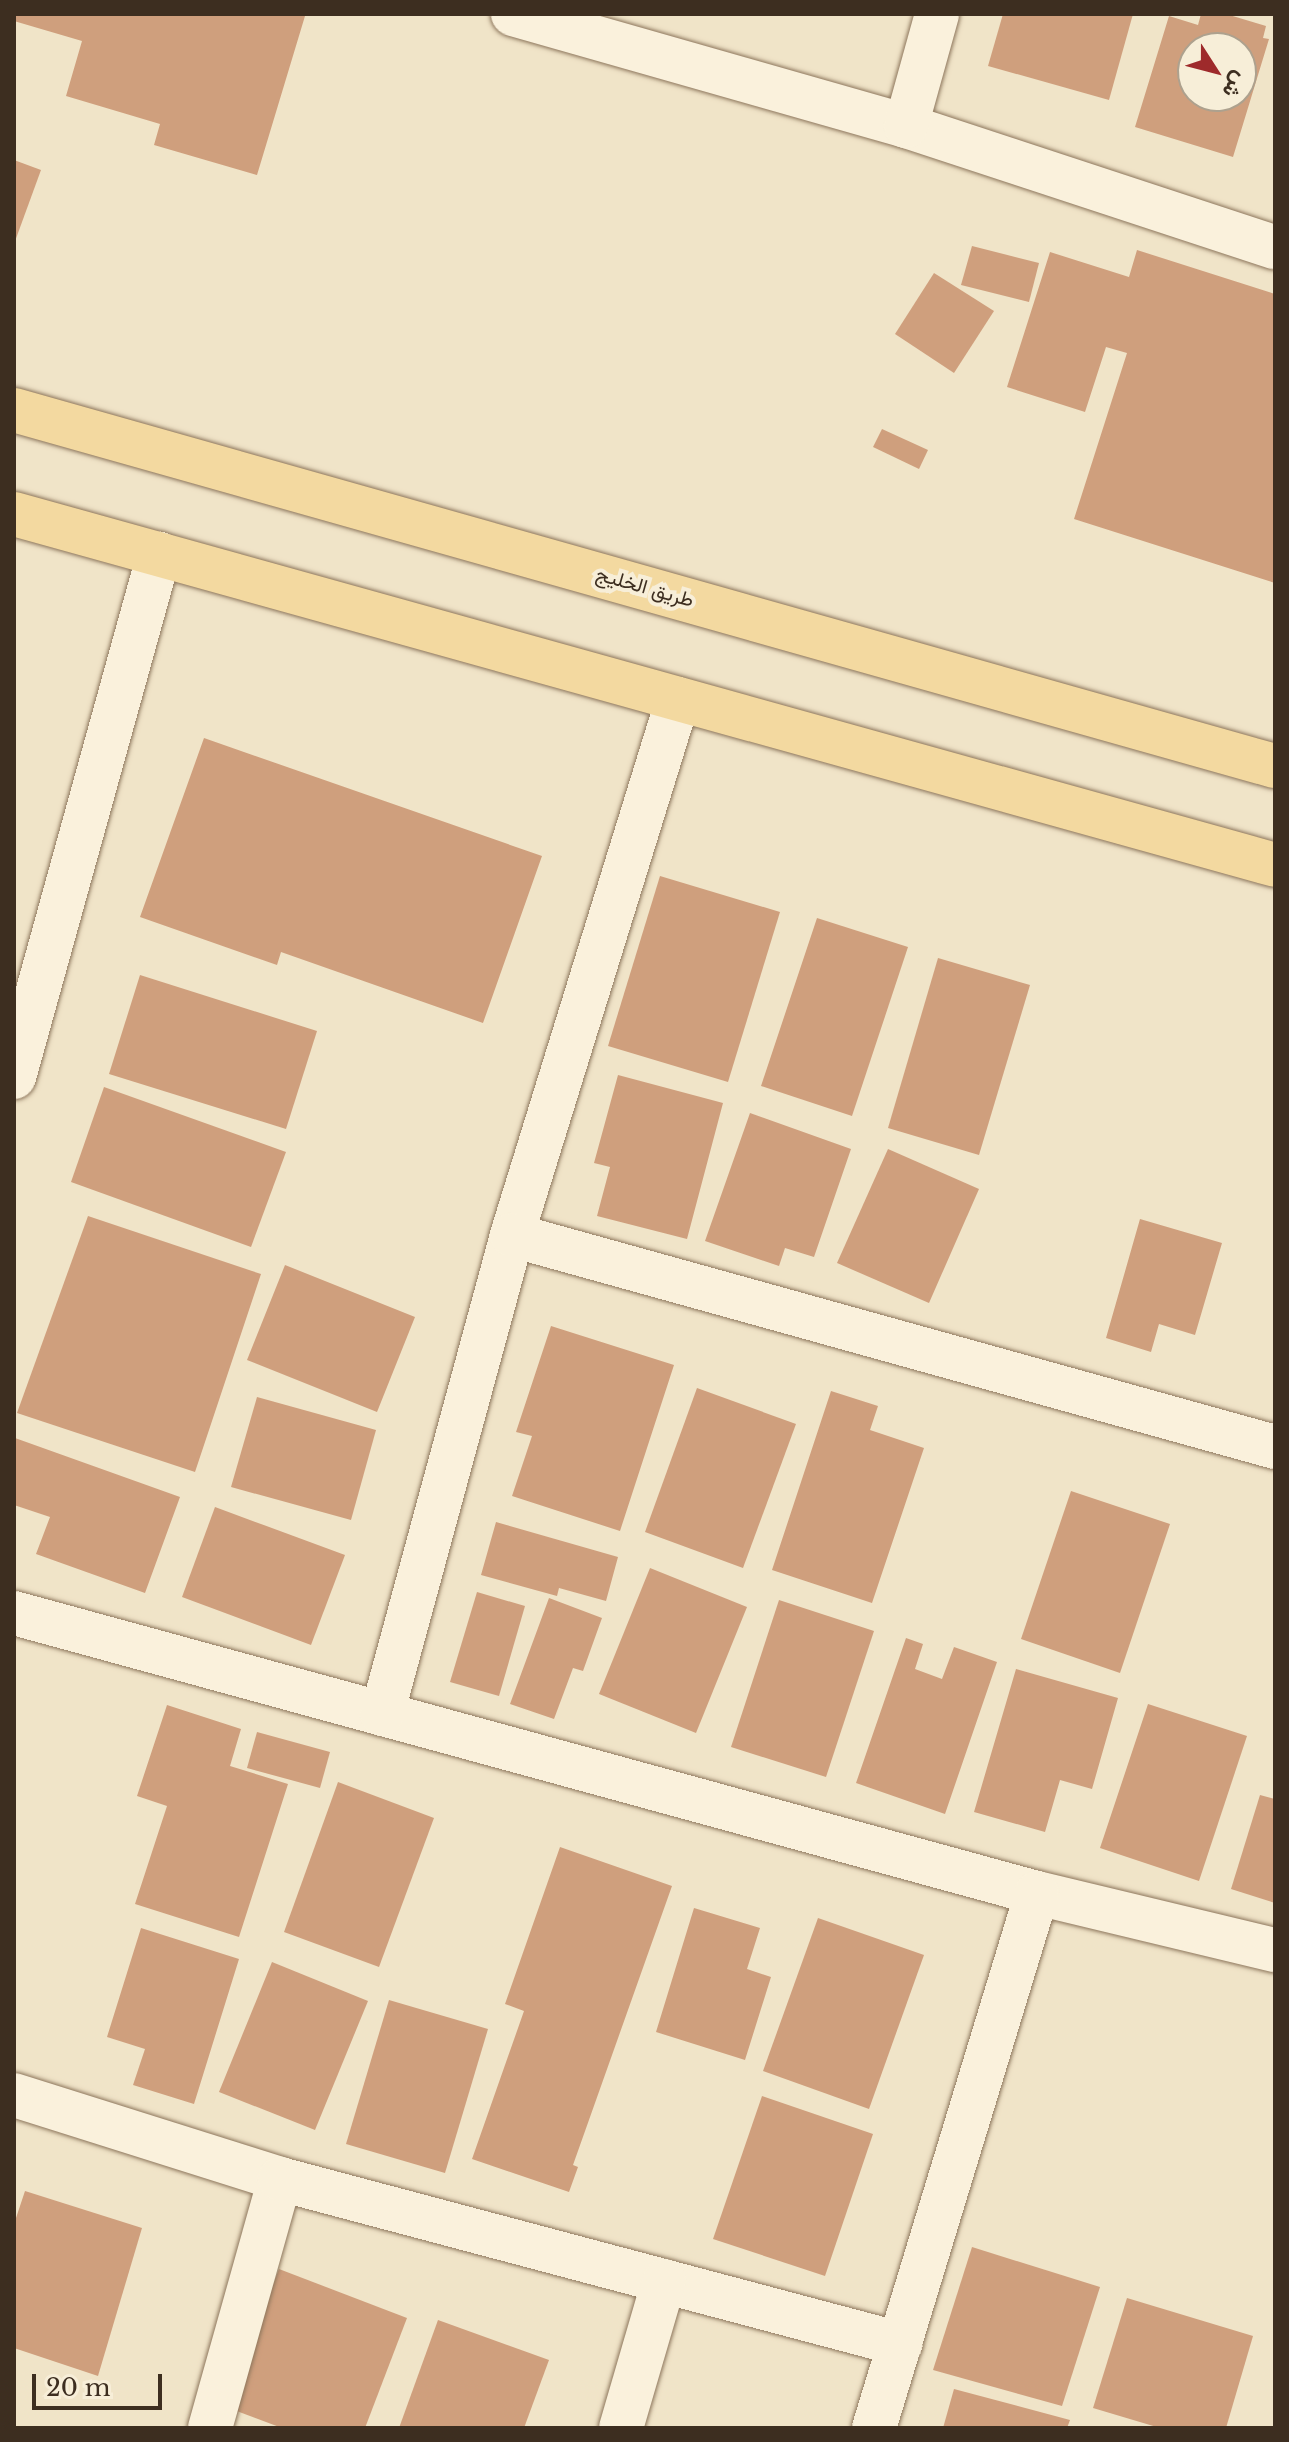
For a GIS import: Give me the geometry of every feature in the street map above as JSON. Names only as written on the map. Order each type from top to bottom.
[{"type":"main road","name":"طريق الخليج","points":[[14,410],[1275,766]]},
{"type":"main road","points":[[14,514],[1275,865]]},
{"type":"street","points":[[513,14],[906,126],[1275,247]]},
{"type":"street","points":[[906,126],[937,14]]},
{"type":"street","points":[[14,1077],[159,554]]},
{"type":"street","points":[[382,1714],[512,1235],[678,699]]},
{"type":"street","points":[[512,1235],[1275,1447]]},
{"type":"street","points":[[14,1613],[1037,1893],[1275,1950]]},
{"type":"street","points":[[874,2428],[1037,1893]]},
{"type":"street","points":[[14,2095],[280,2179],[900,2344]]},
{"type":"street","points":[[210,2428],[280,2179]]},
{"type":"street","points":[[621,2428],[664,2281]]},
{"type":"building","points":[[16,14],[305,16],[257,175],[154,145],[160,124],[66,96],[82,41],[14,21]]},
{"type":"building","points":[[1003,14],[1133,14],[1109,100],[988,66]]},
{"type":"building","points":[[1201,14],[1226,14],[1266,26],[1263,38],[1269,39],[1257,78],[1257,32],[1177,32],[1177,112],[1247,112],[1233,157],[1135,127],[1169,16],[1198,25]]},
{"type":"building","points":[[14,160],[41,170],[14,244]]},
{"type":"building","points":[[972,246],[1039,263],[1029,302],[961,285]]},
{"type":"building","points":[[1137,250],[1275,294],[1275,583],[1074,519],[1127,353],[1106,347],[1085,412],[1007,387],[1050,252],[1129,277]]},
{"type":"building","points":[[934,273],[994,311],[954,373],[895,334]]},
{"type":"building","points":[[882,429],[928,450],[919,469],[873,447]]},
{"type":"building","points":[[204,738],[542,856],[483,1023],[281,952],[277,965],[140,917]]},
{"type":"building","points":[[660,876],[780,912],[728,1082],[608,1046]]},
{"type":"building","points":[[817,918],[908,947],[852,1116],[761,1086]]},
{"type":"building","points":[[938,958],[1030,985],[979,1155],[888,1128]]},
{"type":"building","points":[[140,975],[317,1031],[286,1129],[109,1074]]},
{"type":"building","points":[[618,1075],[723,1103],[687,1239],[597,1216],[610,1167],[594,1163]]},
{"type":"building","points":[[104,1087],[286,1152],[251,1247],[71,1182]]},
{"type":"building","points":[[750,1113],[851,1149],[814,1257],[785,1248],[779,1266],[705,1241]]},
{"type":"building","points":[[888,1149],[979,1189],[929,1303],[837,1263]]},
{"type":"building","points":[[88,1216],[261,1274],[195,1472],[17,1413]]},
{"type":"building","points":[[1140,1219],[1222,1243],[1195,1335],[1159,1324],[1151,1352],[1106,1338]]},
{"type":"building","points":[[285,1265],[415,1317],[377,1412],[247,1360]]},
{"type":"building","points":[[551,1326],[674,1365],[620,1531],[512,1496],[532,1436],[516,1432]]},
{"type":"building","points":[[697,1388],[796,1424],[743,1568],[645,1532]]},
{"type":"building","points":[[831,1391],[878,1406],[870,1430],[924,1448],[872,1603],[772,1570]]},
{"type":"building","points":[[257,1397],[376,1430],[351,1520],[231,1487]]},
{"type":"building","points":[[15,1438],[180,1497],[145,1593],[36,1554],[50,1517],[14,1505]]},
{"type":"building","points":[[1071,1491],[1170,1524],[1120,1673],[1021,1639]]},
{"type":"building","points":[[215,1507],[345,1555],[311,1645],[182,1597]]},
{"type":"building","points":[[496,1522],[618,1557],[606,1601],[559,1588],[557,1596],[481,1575]]},
{"type":"building","points":[[650,1568],[747,1607],[696,1733],[599,1694]]},
{"type":"building","points":[[477,1592],[525,1606],[499,1696],[450,1682]]},
{"type":"building","points":[[549,1598],[602,1618],[583,1671],[573,1668],[554,1719],[510,1704]]},
{"type":"building","points":[[779,1600],[874,1631],[826,1777],[731,1747]]},
{"type":"building","points":[[906,1638],[923,1644],[915,1669],[942,1679],[954,1647],[997,1662],[945,1814],[856,1783]]},
{"type":"building","points":[[1016,1669],[1118,1698],[1092,1789],[1060,1780],[1045,1832],[974,1812]]},
{"type":"building","points":[[1148,1704],[1247,1736],[1199,1881],[1100,1848]]},
{"type":"building","points":[[167,1705],[241,1729],[230,1766],[288,1784],[239,1937],[135,1904],[167,1806],[137,1796]]},
{"type":"building","points":[[257,1732],[330,1752],[320,1788],[247,1768]]},
{"type":"building","points":[[338,1782],[434,1818],[379,1967],[284,1932]]},
{"type":"building","points":[[1260,1795],[1275,1799],[1275,1903],[1231,1889]]},
{"type":"building","points":[[560,1847],[672,1886],[573,2165],[578,2167],[569,2192],[472,2159],[524,2011],[505,2004]]},
{"type":"building","points":[[694,1908],[760,1928],[747,1969],[771,1977],[745,2060],[656,2032]]},
{"type":"building","points":[[818,1918],[924,1955],[869,2109],[763,2071]]},
{"type":"building","points":[[141,1928],[239,1959],[194,2104],[133,2085],[145,2049],[107,2037]]},
{"type":"building","points":[[272,1962],[368,2001],[315,2130],[219,2092]]},
{"type":"building","points":[[389,2000],[488,2029],[445,2173],[346,2144]]},
{"type":"building","points":[[762,2096],[873,2134],[825,2276],[713,2239]]},
{"type":"building","points":[[25,2191],[142,2228],[98,2376],[14,2348],[14,2224]]},
{"type":"building","points":[[972,2247],[1100,2287],[1062,2406],[933,2370]]},
{"type":"building","points":[[279,2269],[407,2318],[365,2428],[282,2428],[226,2407]]},
{"type":"building","points":[[1127,2298],[1253,2336],[1226,2428],[1160,2428],[1093,2408]]},
{"type":"building","points":[[438,2320],[549,2360],[524,2428],[399,2428]]},
{"type":"building","points":[[954,2389],[1070,2420],[1067,2428],[943,2428]]}]
